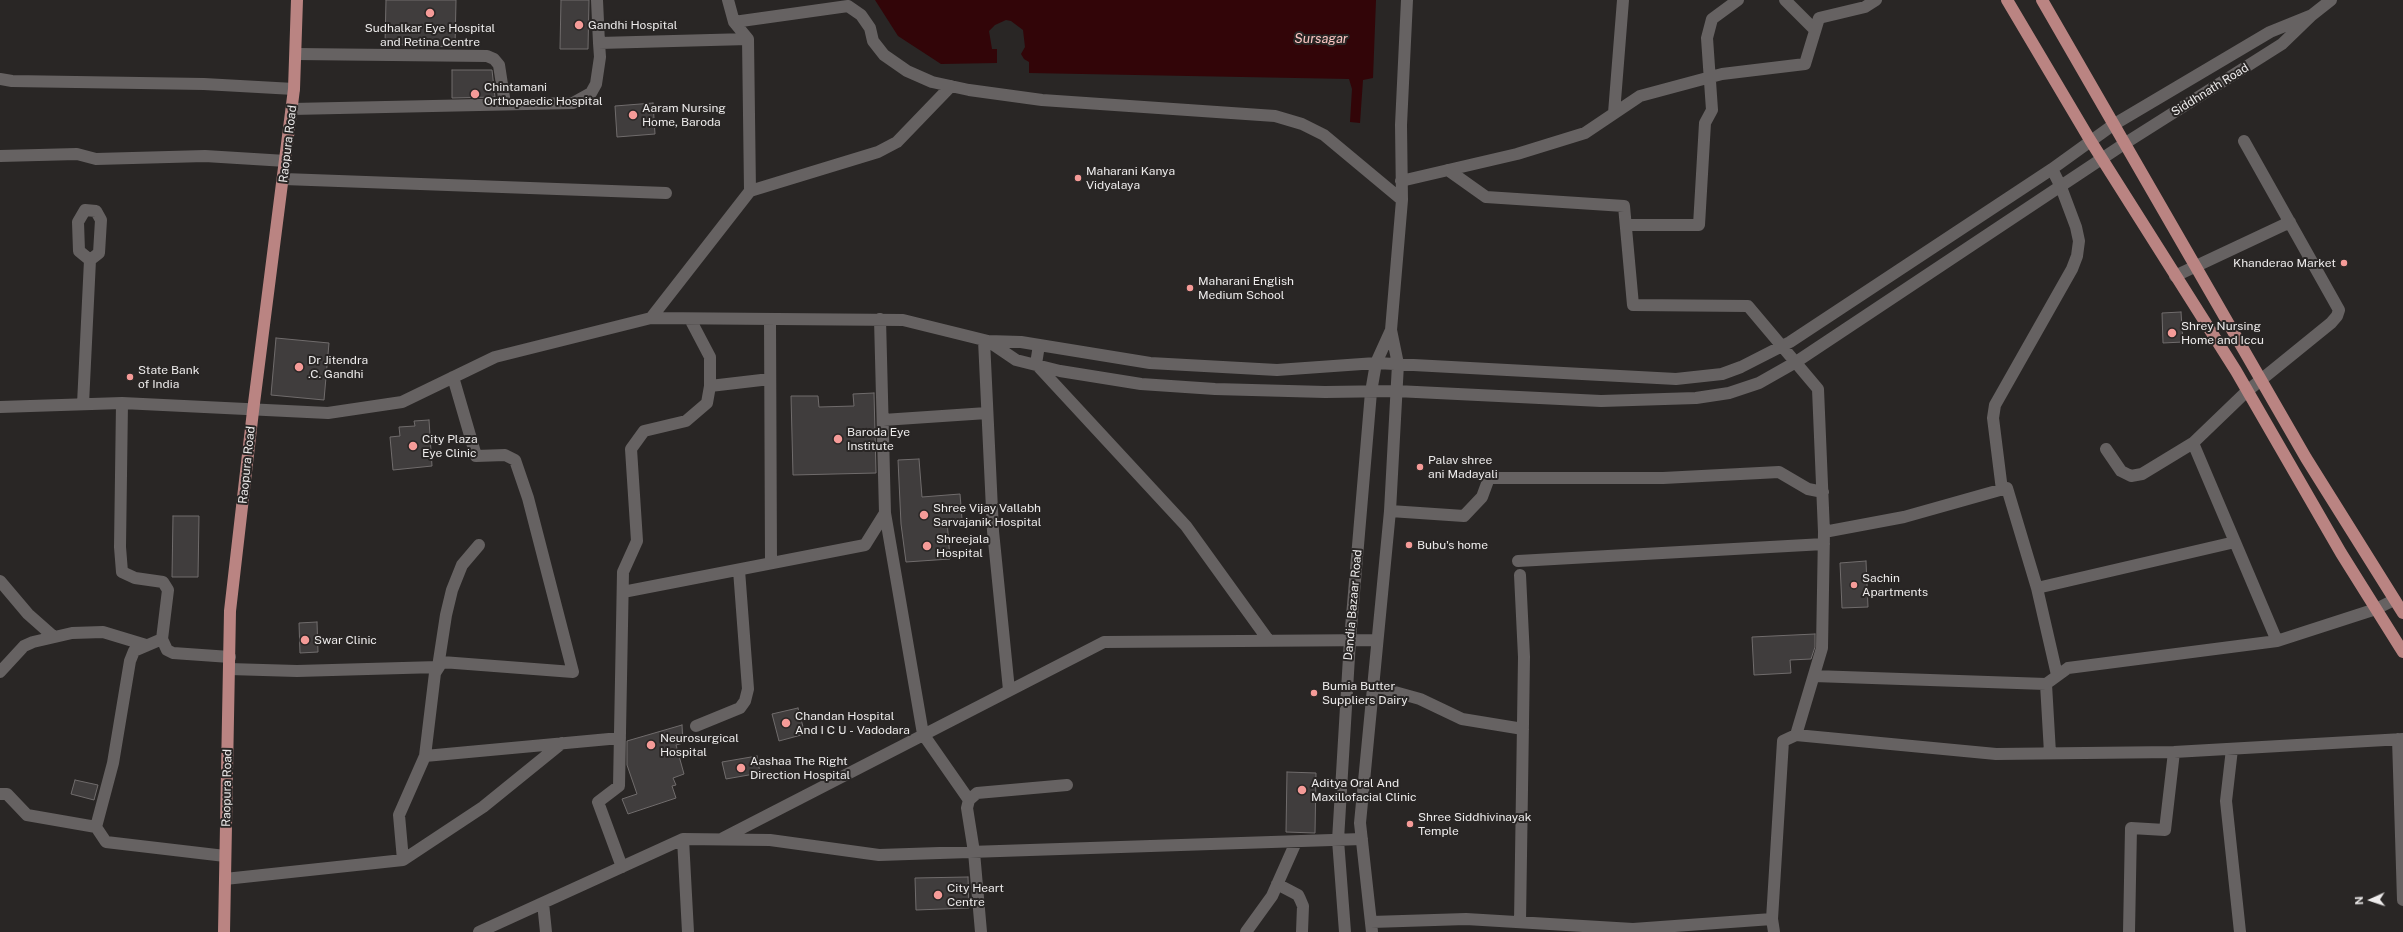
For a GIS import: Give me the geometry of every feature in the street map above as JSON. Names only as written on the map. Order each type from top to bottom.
[{"type":"main road","name":"Raopura Road","points":[[224,932],[230,611],[253,411],[292,109],[296,54],[297,0]]},
{"type":"main road","points":[[2007,0],[2090,140],[2236,371],[2246,392],[2403,652]]},
{"type":"main road","points":[[2042,0],[2261,382],[2403,614]]},
{"type":"street","points":[[292,109],[573,103],[584,99],[591,93],[596,84],[600,57],[597,0]]},
{"type":"street","points":[[728,0],[734,22],[748,39],[750,191]]},
{"type":"street","points":[[1407,0],[1401,125],[1402,200],[1391,330],[1398,364],[1390,510],[1360,823],[1371,927],[1466,919],[1633,930],[1772,919]]},
{"type":"street","points":[[1614,113],[1623,0]]},
{"type":"street","points":[[1627,225],[1699,225],[1705,123],[1712,110],[1711,77],[1707,38],[1712,19],[1738,0]]},
{"type":"street","points":[[1785,0],[1815,30]]},
{"type":"street","points":[[1402,181],[1517,154],[1585,133],[1640,96],[1711,77],[1805,64],[1819,18],[1865,7],[1876,0]]},
{"type":"street","name":"Siddhnath Road","points":[[986,340],[1016,360],[1060,371],[1142,384],[1223,389],[1372,392],[1396,391],[1602,401],[1696,398],[1729,393],[1759,383],[1796,362],[2124,144],[2282,44],[2312,14],[2331,0]]},
{"type":"street","points":[[734,22],[851,3],[870,28],[874,41],[884,55],[915,74],[951,86],[1042,100],[1275,116],[1302,124],[1324,135],[1402,200]]},
{"type":"street","name":"Siddhnath Road","points":[[986,340],[1021,342],[1150,363],[1277,370],[1376,363],[1676,379],[1722,374],[1783,346],[2052,169],[2090,140],[2113,125],[2270,32],[2312,14]]},
{"type":"street","points":[[599,43],[748,39]]},
{"type":"street","points":[[296,54],[486,56],[494,59],[499,65],[505,104]]},
{"type":"street","points":[[0,79],[12,81],[204,84],[294,89]]},
{"type":"street","points":[[651,318],[750,191],[878,152],[897,142],[951,86]]},
{"type":"street","points":[[2106,450],[2121,471],[2131,476],[2142,474],[2193,443],[2246,392],[2261,382],[2331,323],[2340,310],[2244,142]]},
{"type":"street","points":[[0,156],[77,154],[96,159],[205,156],[286,161]]},
{"type":"street","points":[[2002,490],[1993,418],[1995,405],[2072,269],[2077,256],[2079,241],[2076,227],[2061,187],[2052,169]]},
{"type":"street","points":[[1448,170],[1486,197],[1624,206],[1627,225],[1633,306],[1748,306],[1818,389],[1824,532],[1822,648],[1796,735]]},
{"type":"street","points":[[284,179],[666,193]]},
{"type":"street","points":[[2175,276],[2290,222]]},
{"type":"street","points":[[83,404],[90,260]]},
{"type":"street","points":[[0,408],[83,404],[122,404],[253,411],[328,413],[402,402],[495,357],[651,318],[903,320],[986,340],[987,413],[992,531],[1010,690]]},
{"type":"street","points":[[622,867],[598,802],[619,786],[623,572],[637,541],[631,449],[644,431],[686,422],[708,403],[710,386],[710,357],[690,319]]},
{"type":"street","points":[[770,319],[771,563]]},
{"type":"street","points":[[880,320],[885,513],[924,734],[969,800]]},
{"type":"street","name":"Dandia Bazaar Road","points":[[1345,932],[1338,840],[1350,640],[1372,392],[1376,363],[1391,330]]},
{"type":"street","points":[[1039,346],[1036,364],[1186,526],[1269,640]]},
{"type":"street","points":[[403,860],[399,815],[425,756],[435,673],[442,662],[573,672],[528,498],[515,460],[505,454],[476,456],[452,377]]},
{"type":"street","points":[[710,386],[770,379]]},
{"type":"street","points":[[122,404],[120,548],[122,572],[135,578],[163,582],[168,590],[162,639],[167,650],[173,653],[230,663],[297,671],[438,668]]},
{"type":"street","points":[[883,420],[987,413]]},
{"type":"street","points":[[2193,443],[2277,641]]},
{"type":"street","points":[[1390,510],[1464,516],[1482,497],[1489,478],[1663,478],[1779,472],[1808,489],[1823,492]]},
{"type":"street","points":[[1824,532],[1904,517],[2007,488],[2037,588],[2057,675]]},
{"type":"street","points":[[623,592],[865,545],[885,513]]},
{"type":"street","points":[[2037,588],[2235,542]]},
{"type":"street","points":[[1518,561],[1824,544]]},
{"type":"street","points":[[438,668],[446,614],[452,590],[462,565],[479,545]]},
{"type":"street","points":[[696,726],[740,708],[747,695],[748,689],[739,570]]},
{"type":"street","points":[[1520,575],[1524,657],[1520,922]]},
{"type":"street","points":[[0,581],[28,614],[54,637]]},
{"type":"street","points":[[1814,676],[2046,684],[2068,668],[2277,641],[2376,609],[2394,600]]},
{"type":"street","points":[[0,672],[24,646],[72,633],[102,632],[146,645]]},
{"type":"street","points":[[96,827],[113,763],[130,661],[134,651],[162,639]]},
{"type":"street","points":[[720,840],[1104,642],[1377,640]]},
{"type":"street","points":[[2046,684],[2050,753]]},
{"type":"street","points":[[1373,686],[1420,699],[1462,719],[1523,729]]},
{"type":"street","points":[[1774,932],[1772,919],[1783,741],[1796,735],[1996,754],[2174,752],[2400,739],[2403,900]]},
{"type":"street","points":[[425,756],[620,738]]},
{"type":"street","points":[[225,879],[403,860],[483,807],[562,743]]},
{"type":"street","points":[[2232,749],[2226,801],[2240,932]]},
{"type":"street","points":[[2129,932],[2130,828],[2165,830],[2174,752]]},
{"type":"street","points":[[981,932],[974,852],[967,808],[969,800],[976,793],[1067,785]]},
{"type":"street","points":[[0,794],[7,794],[27,815],[96,827],[106,842],[226,856]]},
{"type":"street","points":[[479,932],[682,840],[770,840],[879,855],[1362,839]]},
{"type":"street","points":[[682,840],[688,932]]},
{"type":"street","points":[[1246,932],[1272,896],[1296,842]]},
{"type":"street","points":[[1277,884],[1298,895],[1303,906],[1302,932]]},
{"type":"street","points":[[543,903],[546,932]]},
{"type":"water","name":"Sursagar","points":[[875,0],[1376,0],[1373,78],[1363,80],[1360,123],[1350,122],[1352,89],[1349,79],[1029,73],[1029,62],[1024,59],[1021,54],[1025,47],[1023,30],[1011,21],[1006,20],[995,25],[989,31],[992,49],[997,49],[997,63],[941,64],[898,36]]},
{"type":"building","points":[[386,0],[456,0],[455,47],[385,44]]},
{"type":"building","points":[[561,0],[589,0],[588,49],[560,49]]},
{"type":"building","points":[[452,70],[492,70],[495,97],[452,98]]},
{"type":"building","points":[[653,103],[655,134],[617,137],[615,106]]},
{"type":"building","points":[[2181,312],[2183,342],[2163,343],[2162,313]]},
{"type":"building","points":[[276,338],[329,343],[324,400],[271,395]]},
{"type":"building","points":[[874,393],[876,473],[793,475],[791,396],[818,396],[819,407],[854,406],[853,394]]},
{"type":"building","points":[[429,420],[432,466],[393,470],[390,437],[400,436],[399,427],[415,426],[414,421]]},
{"type":"building","points":[[919,459],[922,497],[960,494],[962,519],[947,520],[950,559],[906,562],[901,524],[898,460]]},
{"type":"building","points":[[173,516],[199,516],[198,577],[172,577]]},
{"type":"building","name":"Sachin Apartments","points":[[1866,561],[1868,607],[1842,608],[1840,563]]},
{"type":"building","points":[[317,622],[318,652],[300,653],[299,623]]},
{"type":"building","points":[[1815,634],[1815,647],[1811,659],[1790,660],[1791,673],[1754,675],[1752,637]]},
{"type":"building","points":[[798,708],[805,734],[779,741],[772,714]]},
{"type":"building","points":[[682,725],[683,743],[676,745],[684,774],[673,778],[676,785],[672,786],[676,798],[628,814],[622,799],[637,794],[627,765],[627,741]]},
{"type":"building","points":[[757,756],[760,773],[726,779],[722,762]]},
{"type":"building","points":[[1287,772],[1316,773],[1315,833],[1286,832]]},
{"type":"building","points":[[75,780],[98,785],[94,800],[71,794]]},
{"type":"building","points":[[968,877],[969,908],[916,910],[915,878]]},
{"type":"place","name":"Sudhalkar Eye Hospital and Retina Centre","points":[[430,13]]},
{"type":"place","name":"Gandhi Hospital","points":[[579,25]]},
{"type":"place","name":"Chintamani Orthopaedic Hospital","points":[[475,94]]},
{"type":"place","name":"Aaram Nursing Home, Baroda","points":[[633,115]]},
{"type":"place","name":"Maharani Kanya Vidyalaya","points":[[1078,178]]},
{"type":"place","name":"Khanderao Market","points":[[2344,263]]},
{"type":"place","name":"Maharani English Medium School","points":[[1190,288]]},
{"type":"place","name":"Shrey Nursing Home and Iccu","points":[[2172,333]]},
{"type":"place","name":"Dr Jitendra .C. Gandhi","points":[[299,367]]},
{"type":"place","name":"State Bank of India","points":[[130,377]]},
{"type":"place","name":"Baroda Eye Institute","points":[[838,439]]},
{"type":"place","name":"City Plaza Eye Clinic","points":[[413,446]]},
{"type":"place","name":"Palav shree ani Madayali","points":[[1420,467]]},
{"type":"place","name":"Shree Vijay Vallabh Sarvajanik Hospital","points":[[924,515]]},
{"type":"place","name":"Bubu's home","points":[[1409,545]]},
{"type":"place","name":"Shreejala Hospital","points":[[927,546]]},
{"type":"place","name":"Sachin Apartments","points":[[1854,585]]},
{"type":"place","name":"Swar Clinic","points":[[305,640]]},
{"type":"place","name":"Bumia Butter Suppliers Dairy","points":[[1314,693]]},
{"type":"place","name":"Chandan Hospital And I C U - Vadodara","points":[[786,723]]},
{"type":"place","name":"Neurosurgical Hospital","points":[[651,745]]},
{"type":"place","name":"Aashaa The Right Direction Hospital","points":[[741,768]]},
{"type":"place","name":"Aditya Oral And Maxillofacial Clinic","points":[[1302,790]]},
{"type":"place","name":"Shree Siddhivinayak Temple","points":[[1410,824]]},
{"type":"place","name":"City Heart Centre","points":[[938,895]]}]
